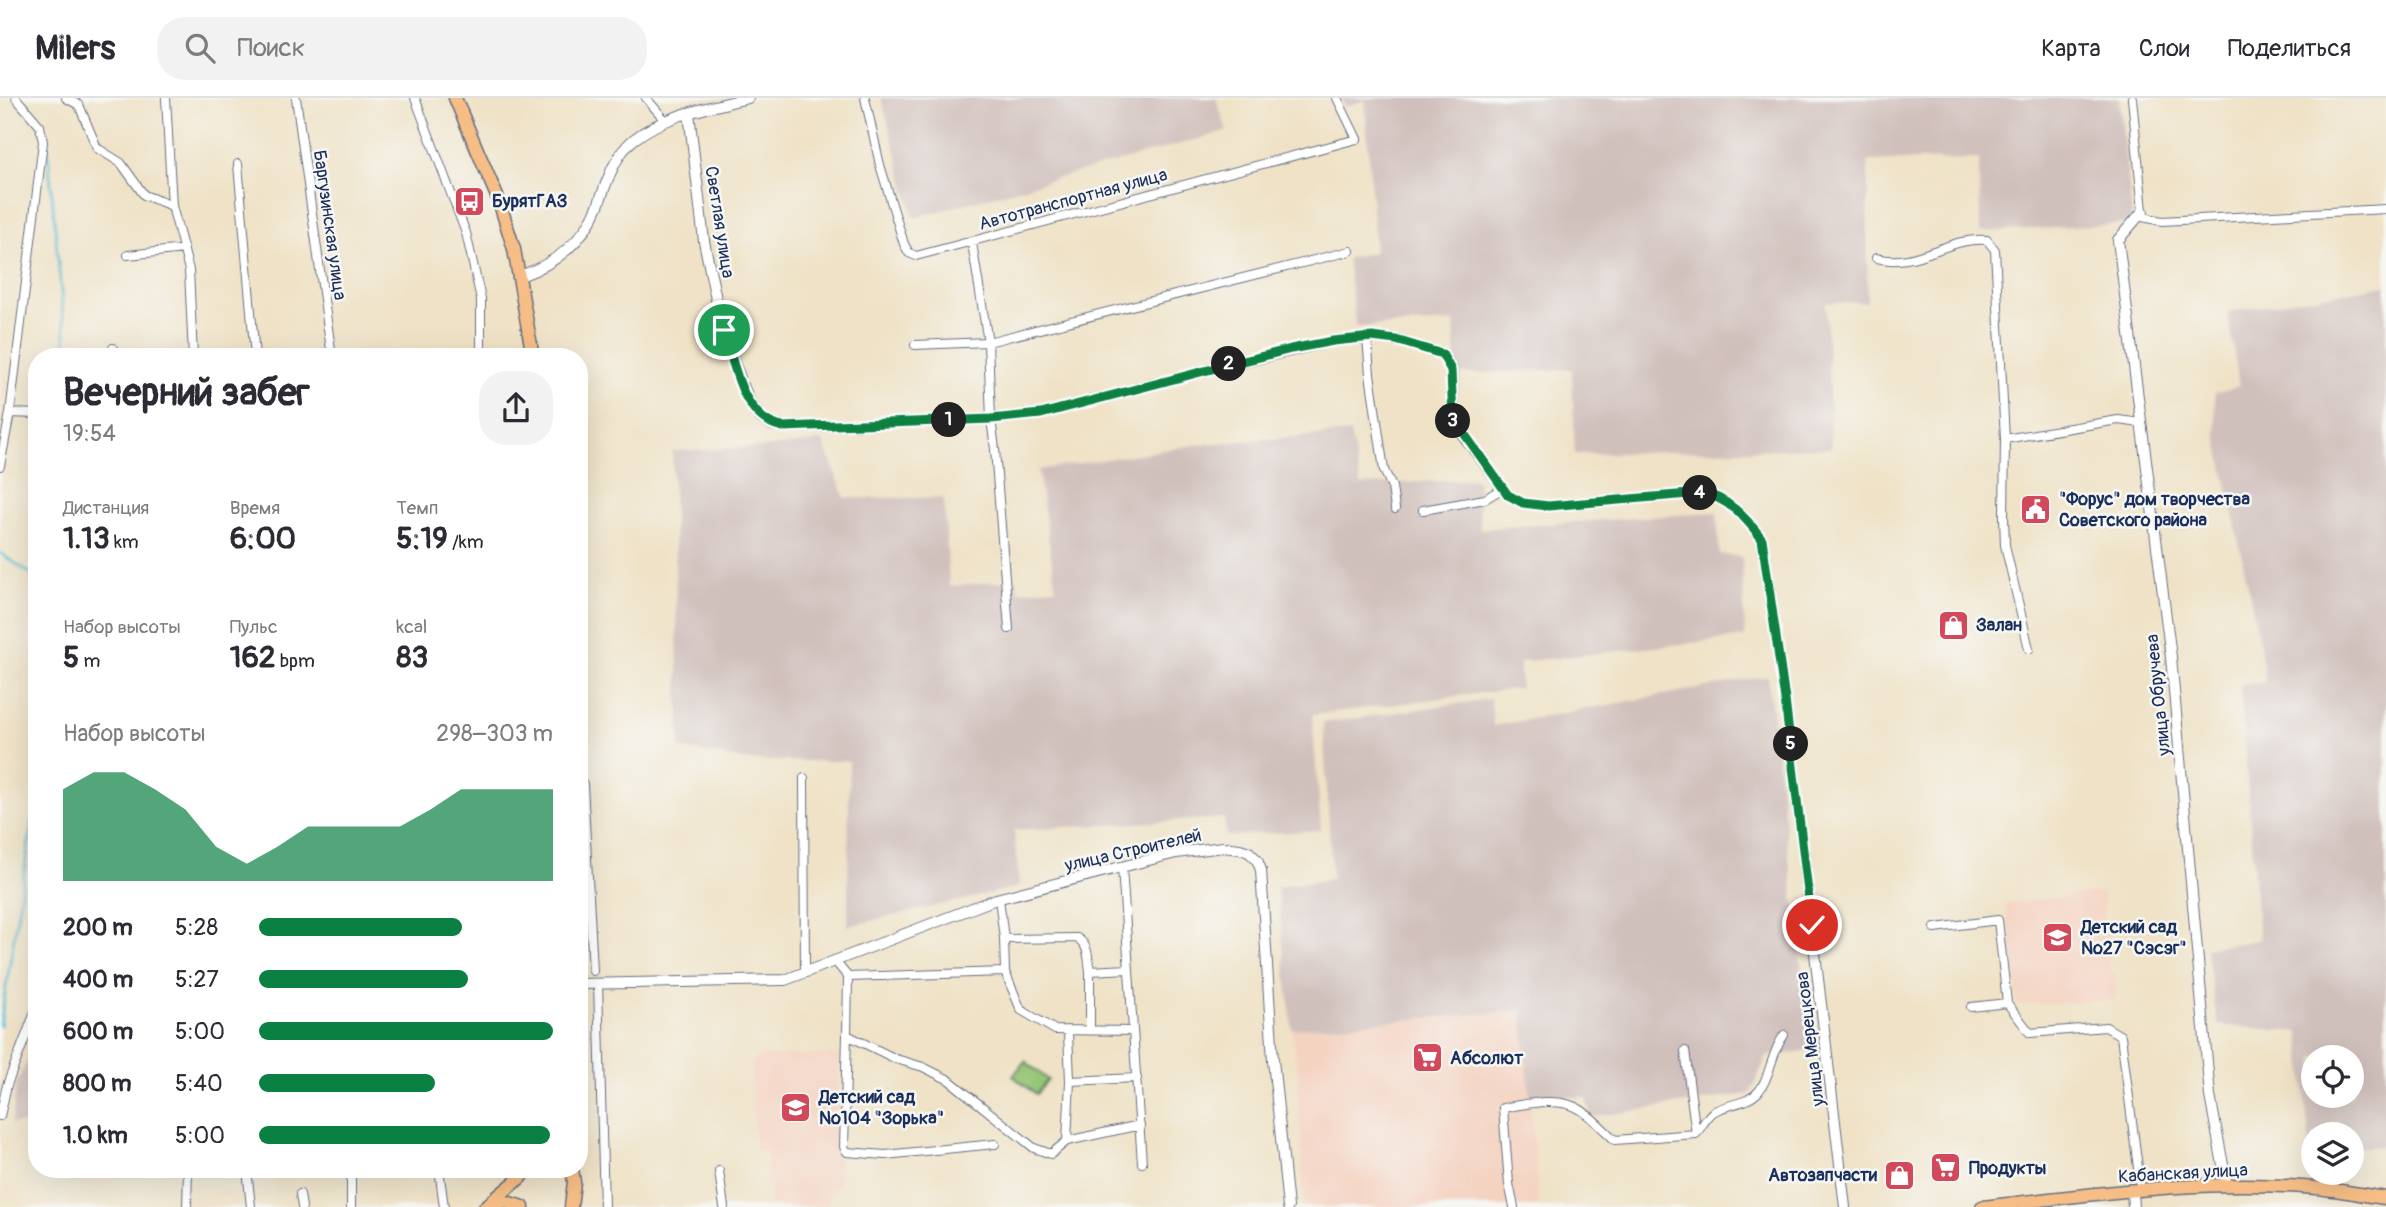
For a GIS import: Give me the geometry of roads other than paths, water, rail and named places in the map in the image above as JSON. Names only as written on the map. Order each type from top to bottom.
[{"type":"main road","points":[[455,98],[499,201],[520,275],[532,348]]},
{"type":"main road","points":[[486,1207],[520,1178]]},
{"type":"main road","points":[[564,1207],[566,1178]]},
{"type":"main road","points":[[571,1207],[573,1178]]},
{"type":"main road","points":[[573,1178],[577,1207]]},
{"type":"main road","name":"Кабанская улица","points":[[1982,1207],[2136,1191],[2227,1186],[2332,1190],[2386,1198]]},
{"type":"main road","points":[[486,1207],[503,1202],[523,1207]]},
{"type":"street","points":[[0,466],[10,413],[43,142],[40,126],[16,98]]},
{"type":"street","points":[[66,98],[79,105],[97,148],[121,163],[144,195],[172,206]]},
{"type":"street","points":[[166,98],[172,206],[189,270],[192,348]]},
{"type":"street","name":"Баргузинская улица","points":[[296,98],[331,348]]},
{"type":"street","points":[[415,98],[466,233],[481,299],[481,348]]},
{"type":"street","points":[[646,98],[665,120]]},
{"type":"street","points":[[520,275],[539,270],[575,242],[588,226],[606,182],[623,150],[632,141],[665,120],[721,101],[748,98]]},
{"type":"street","name":"Автотранспортная улица","points":[[865,98],[880,165],[909,253],[916,256],[1357,139],[1337,98]]},
{"type":"street","points":[[2132,98],[2141,213],[2162,220],[2386,209]]},
{"type":"street","name":"Светлая улица","points":[[689,113],[704,241],[717,304],[741,386],[761,418],[772,425],[783,427],[991,419],[1041,414],[1291,349],[1369,337],[1396,340],[1442,354],[1451,370],[1453,422],[1503,488]]},
{"type":"street","points":[[238,164],[254,348]]},
{"type":"street","name":"улица Обручева","points":[[2141,213],[2118,240],[2171,657],[2210,1096],[2227,1186]]},
{"type":"street","points":[[1876,258],[1916,259],[1957,242],[1978,239],[1993,244],[2005,439],[2006,545],[2029,649]]},
{"type":"street","points":[[972,243],[988,342],[991,419],[1009,629]]},
{"type":"street","points":[[128,256],[184,249]]},
{"type":"street","points":[[915,345],[988,342],[1350,251]]},
{"type":"street","points":[[1369,337],[1370,374],[1384,470],[1392,487],[1395,509]]},
{"type":"street","points":[[10,413],[28,414]]},
{"type":"street","points":[[2005,439],[2118,420],[2141,423]]},
{"type":"street","points":[[1423,510],[1485,499],[1503,488]]},
{"type":"street","name":"улица Мерецкова","points":[[1503,488],[1508,495],[1523,503],[1548,506],[1701,493],[1714,495],[1750,522],[1762,539],[1785,700],[1845,1207]]},
{"type":"street","points":[[804,778],[805,972]]},
{"type":"street","name":"улица Строителей","points":[[588,984],[785,980],[999,898],[1176,853],[1223,847],[1249,852],[1257,860],[1261,870],[1273,1060],[1288,1207]]},
{"type":"street","points":[[1122,867],[1142,1163]]},
{"type":"street","points":[[588,878],[593,971]]},
{"type":"street","points":[[999,898],[1005,972],[1021,1010],[1055,1030],[1133,1031]]},
{"type":"street","points":[[1936,928],[1998,920],[2007,1003],[2030,1033],[2106,1027],[2120,1036],[2136,1191],[2133,1207]]},
{"type":"street","points":[[1004,939],[1077,938],[1084,942],[1090,971],[1090,1029]]},
{"type":"street","points":[[834,960],[848,977],[844,1147],[847,1152],[885,1155],[995,1144]]},
{"type":"street","points":[[1090,971],[1129,969]]},
{"type":"street","points":[[848,977],[1005,972]]},
{"type":"street","points":[[597,983],[604,1207]]},
{"type":"street","points":[[1971,1007],[2007,1003]]},
{"type":"street","points":[[0,1116],[7,1085],[28,1030]]},
{"type":"street","points":[[1067,1141],[1070,1081],[1068,1032]]},
{"type":"street","points":[[847,1035],[896,1059],[923,1066],[949,1080],[1034,1148],[1051,1154],[1067,1141],[1140,1125]]},
{"type":"street","points":[[1514,1207],[1509,1184],[1503,1108],[1550,1103],[1572,1106],[1581,1110],[1615,1140],[1696,1134],[1712,1113],[1749,1100],[1758,1092],[1766,1080],[1773,1053],[1784,1035]]},
{"type":"street","points":[[1685,1051],[1696,1134]]},
{"type":"street","points":[[1070,1081],[1137,1078]]},
{"type":"street","points":[[719,1171],[723,1207]]},
{"type":"street","points":[[187,1207],[188,1178]]},
{"type":"street","points":[[248,1178],[251,1207]]},
{"type":"street","points":[[351,1178],[351,1207]]},
{"type":"street","points":[[440,1178],[444,1207]]},
{"type":"street","points":[[300,1194],[302,1207]]},
{"type":"waterway","points":[[45,145],[48,152],[66,348]]},
{"type":"waterway","points":[[0,553],[28,572]]},
{"type":"waterway","points":[[0,1026],[28,848]]},
{"type":"place","name":"БурятГАЗ","points":[[469,201]]},
{"type":"place","name":"\"Форус\" дом творчества Советского района","points":[[2036,509]]},
{"type":"place","name":"Залан","points":[[1953,625]]},
{"type":"place","name":"Детский сад №27 \"Сэсэг\"","points":[[2058,937]]},
{"type":"place","name":"Абсолют","points":[[1427,1058]]},
{"type":"place","name":"Детский сад №104 \"Зорька\"","points":[[796,1107]]},
{"type":"place","name":"Продукты","points":[[1946,1168]]},
{"type":"place","name":"Автозапчасти","points":[[1900,1175]]}]
